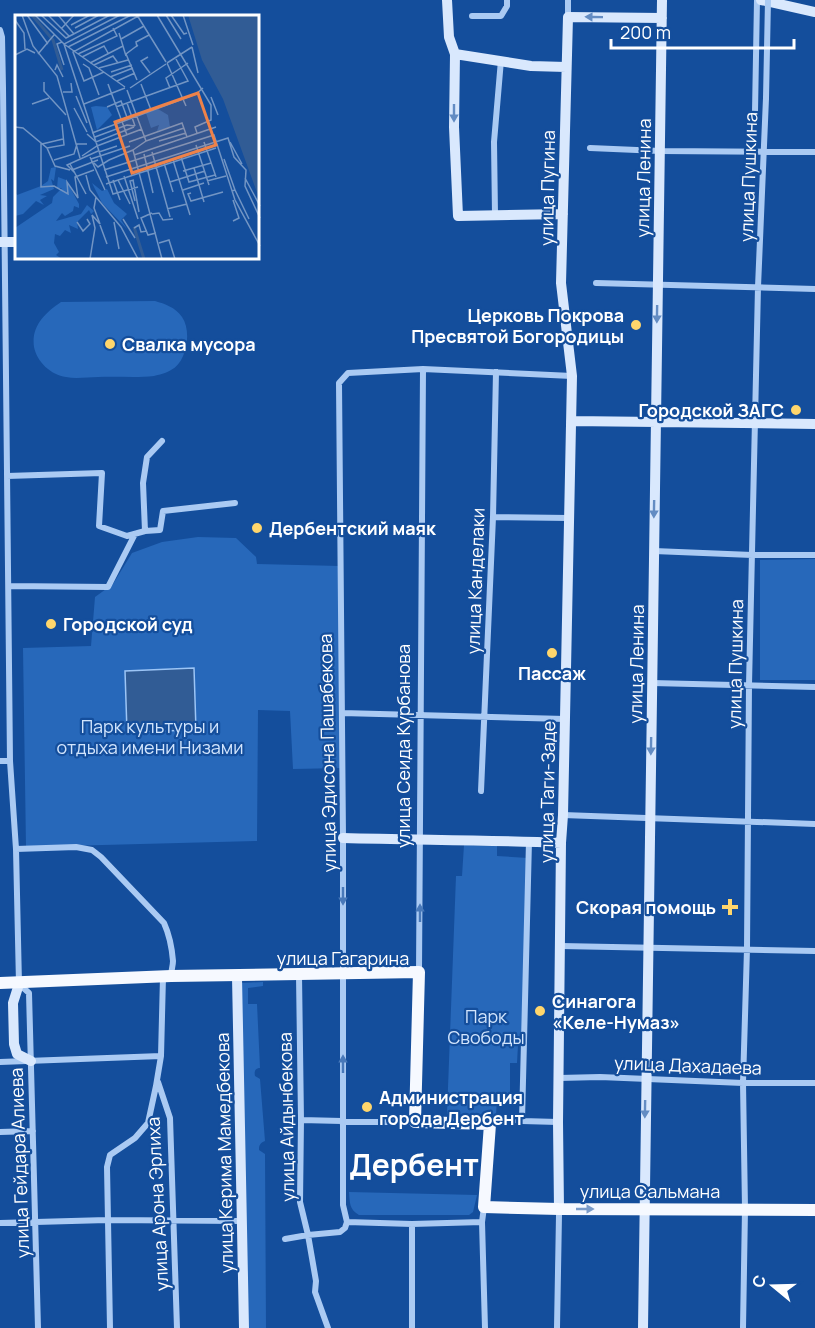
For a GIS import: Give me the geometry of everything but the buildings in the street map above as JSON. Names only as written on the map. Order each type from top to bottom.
[{"type":"main road","name":"улица Гагарина","points":[[0,984],[167,977],[419,972]]},
{"type":"main road","name":"улица Сеида Курбанова","points":[[414,1122],[419,972]]},
{"type":"main road","name":"улица Гагарина","points":[[343,974],[417,973],[414,1122]]},
{"type":"main road","name":"улица Гагарина","points":[[167,977],[299,975]]},
{"type":"main road","points":[[414,1122],[489,1124],[484,1207]]},
{"type":"main road","name":"улица Сальмана","points":[[484,1207],[559,1212],[644,1208],[815,1210]]},
{"type":"street","points":[[447,0],[449,37],[455,54],[454,128],[458,216],[563,214]]},
{"type":"street","points":[[472,16],[501,16],[507,6],[507,0]]},
{"type":"street","name":"улица Пугина","points":[[568,0],[561,283],[572,376]]},
{"type":"street","name":"улица Ленина","points":[[642,1328],[662,0]]},
{"type":"street","points":[[755,112],[759,0],[815,12]]},
{"type":"street","name":"улица Пушкина","points":[[742,1328],[749,686],[758,287],[765,152],[768,0]]},
{"type":"street","points":[[568,17],[662,18]]},
{"type":"street","name":"улица Гейдара Алиева","points":[[0,30],[7,242],[10,760],[16,849],[19,983],[29,993],[38,1328]]},
{"type":"street","points":[[455,54],[531,66],[566,67]]},
{"type":"street","points":[[495,215],[494,142],[501,60]]},
{"type":"street","points":[[590,148],[815,152]]},
{"type":"street","points":[[596,283],[815,289]]},
{"type":"street","points":[[423,369],[572,376]]},
{"type":"street","name":"улица Эдисона Пашабекова","points":[[347,1222],[343,1205],[342,1121],[343,838],[339,383],[348,373],[423,369]]},
{"type":"street","name":"улица Сеида Курбанова","points":[[419,972],[423,369]]},
{"type":"street","name":"улица Канделаки","points":[[481,791],[493,517],[496,372]]},
{"type":"street","name":"улица Таги-Заде","points":[[557,1328],[561,843],[572,376]]},
{"type":"street","points":[[571,421],[815,424]]},
{"type":"street","points":[[145,531],[143,483],[147,457],[162,441]]},
{"type":"street","points":[[7,476],[102,473],[99,526],[127,536],[160,530],[163,511],[235,503]]},
{"type":"street","points":[[493,517],[569,518]]},
{"type":"street","points":[[9,586],[108,587],[135,534]]},
{"type":"street","points":[[653,551],[815,555]]},
{"type":"street","points":[[652,683],[815,687]]},
{"type":"street","points":[[342,713],[565,719]]},
{"type":"street","points":[[0,760],[10,760]]},
{"type":"street","points":[[563,815],[815,825]]},
{"type":"street","points":[[343,838],[467,839],[561,843]]},
{"type":"street","points":[[522,1121],[529,841]]},
{"type":"street","points":[[16,849],[76,847],[92,850],[164,923],[168,931],[173,963],[167,977],[161,1056],[148,1123],[135,1138],[110,1155],[107,1167],[111,1328]]},
{"type":"street","points":[[561,946],[815,951]]},
{"type":"street","name":"улица Айдынбекова","points":[[299,975],[302,1120],[300,1202],[316,1281],[315,1292],[328,1328]]},
{"type":"street","name":"улица Керима Мамедбекова","points":[[237,977],[244,1328]]},
{"type":"street","points":[[19,983],[13,1003],[14,1044],[17,1054],[31,1060]]},
{"type":"street","points":[[0,1062],[161,1056]]},
{"type":"street","name":"улица Дахадаева","points":[[559,1078],[600,1077],[743,1083],[815,1083]]},
{"type":"street","name":"улица Арона Эрлиха","points":[[158,1079],[170,1118],[177,1328]]},
{"type":"street","points":[[489,1124],[500,1118],[558,1122]]},
{"type":"street","points":[[302,1120],[414,1122]]},
{"type":"street","points":[[0,1132],[33,1131]]},
{"type":"street","points":[[484,1207],[485,1328]]},
{"type":"street","points":[[0,1223],[107,1220],[242,1221]]},
{"type":"street","points":[[285,1239],[308,1234],[340,1232],[347,1222],[412,1224],[483,1222]]},
{"type":"street","points":[[412,1224],[412,1328]]},
{"type":"green space","name":"Свалка мусора","points":[[155,301],[176,311],[182,317],[187,330],[186,346],[181,360],[167,372],[147,377],[70,378],[50,371],[41,363],[36,353],[34,339],[37,326],[61,302]]},
{"type":"green space","name":"Парк культуры и отдыха имени Низами","points":[[198,537],[236,538],[256,557],[257,564],[340,566],[342,768],[293,769],[290,711],[258,710],[257,841],[26,847],[23,648],[91,646],[95,597],[113,584],[132,553],[162,542]]},
{"type":"green space","points":[[815,559],[815,680],[760,680],[760,560]]},
{"type":"green space","name":"Парк Свободы","points":[[464,845],[497,846],[497,856],[528,858],[523,1045],[518,1045],[517,1063],[510,1063],[510,1098],[497,1097],[496,1116],[447,1114],[456,876],[462,876]]},
{"type":"green space","points":[[263,982],[263,986],[248,988],[248,1004],[257,1004],[260,1068],[256,1069],[255,1076],[260,1079],[265,1141],[260,1144],[259,1150],[265,1154],[266,1328],[247,1328],[241,983]]},
{"type":"green space","points":[[349,1192],[477,1195],[473,1212],[469,1215],[359,1215],[352,1208]]},
{"type":"shaded area","points":[[194,668],[196,730],[127,732],[125,671]]},
{"type":"place","name":"Церковь Покрова Пресвятой Богородицы","points":[[636,325]]},
{"type":"place","name":"Свалка мусора","points":[[110,344]]},
{"type":"place","name":"Городской ЗАГС","points":[[796,410]]},
{"type":"place","name":"Дербентский маяк","points":[[257,528]]},
{"type":"place","name":"Городской суд","points":[[51,624]]},
{"type":"place","name":"Пассаж","points":[[552,653]]},
{"type":"place","name":"Скорая помощь","points":[[730,907]]},
{"type":"place","name":"Синагога «Келе-Нумаз»","points":[[540,1011]]},
{"type":"place","name":"Администрация города Дербент","points":[[367,1107]]},
{"type":"district","name":"Дербент","points":[[414,1164]]}]
